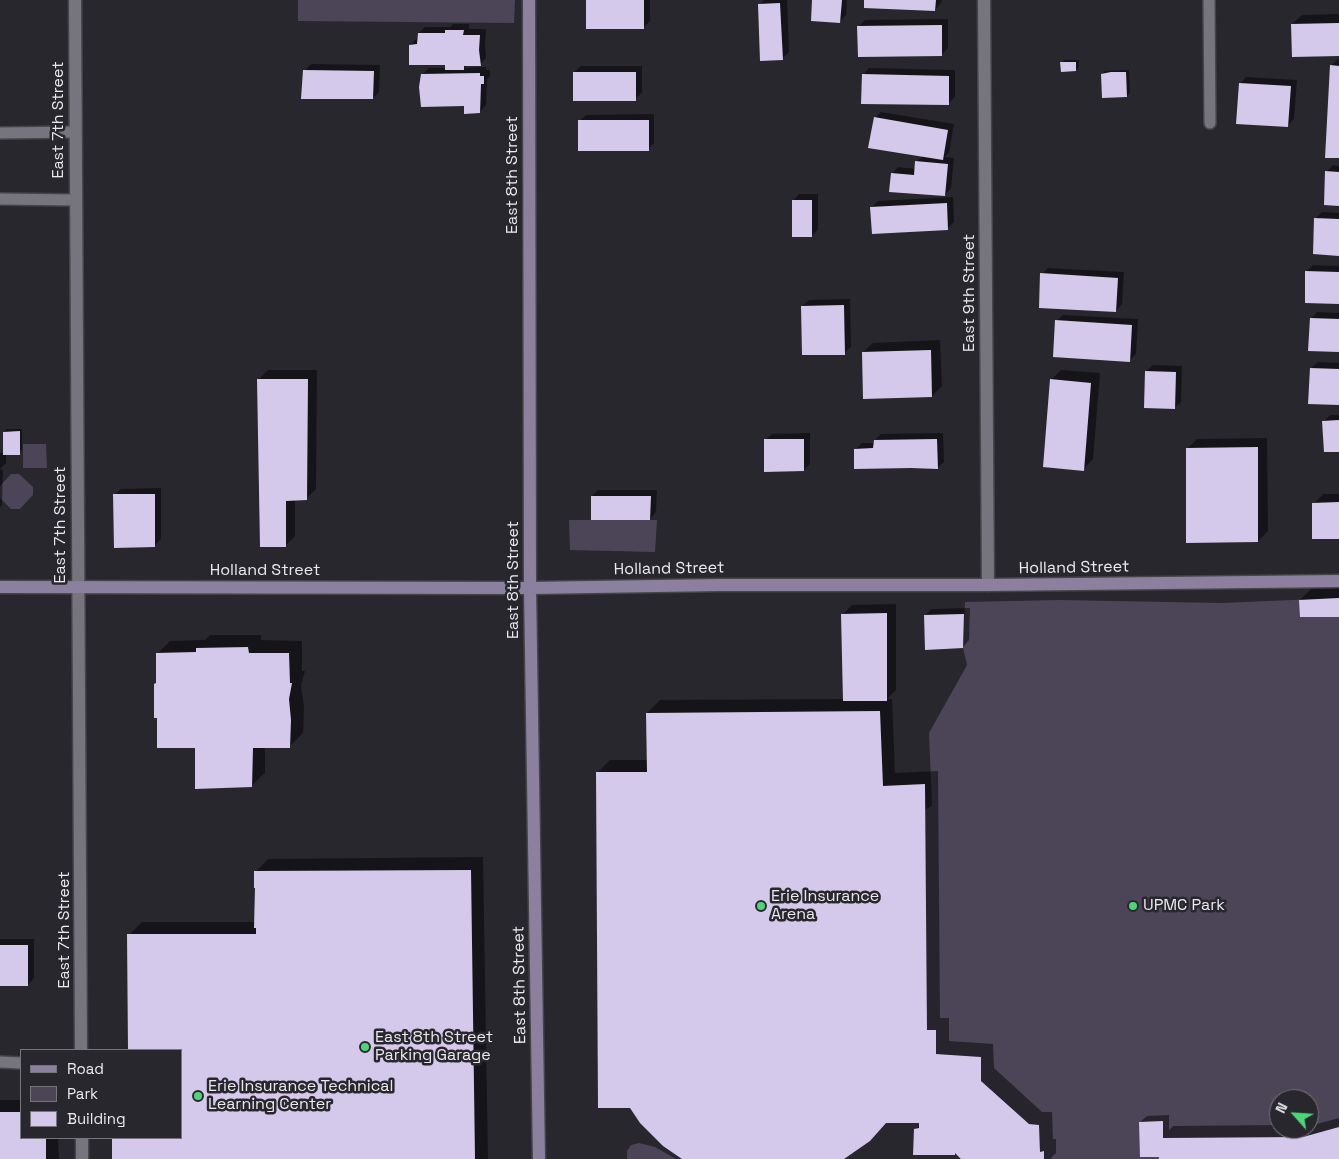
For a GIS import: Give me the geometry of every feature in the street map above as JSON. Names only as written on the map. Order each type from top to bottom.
[{"type":"street","name":"East 7th Street","points":[[75,0],[82,1049]]},
{"type":"street","name":"East 8th Street","points":[[529,0],[530,588],[539,1159]]},
{"type":"street","name":"East 9th Street","points":[[984,0],[988,585]]},
{"type":"street","name":"Holland Street","points":[[0,587],[530,588],[1339,581]]},
{"type":"street","points":[[82,1139],[82,1159]]},
{"type":"lane","points":[[1209,0],[1210,123]]},
{"type":"lane","points":[[0,133],[75,132]]},
{"type":"lane","points":[[0,198],[76,200]]},
{"type":"lane","points":[[0,1062],[20,1062]]},
{"type":"green space","points":[[298,0],[515,0],[514,23],[298,21]]},
{"type":"green space","points":[[23,444],[46,444],[47,468],[23,468]]},
{"type":"green space","points":[[11,474],[19,474],[33,487],[33,495],[20,509],[11,509],[0,498],[0,486]]},
{"type":"green space","points":[[569,520],[657,520],[655,552],[570,550]]},
{"type":"green space","name":"UPMC Park","points":[[1339,598],[1339,1159],[1044,1159],[1043,1152],[1040,1152],[1039,1125],[1029,1124],[981,1081],[981,1057],[936,1054],[936,1030],[927,1030],[925,810],[932,806],[929,733],[967,665],[963,648],[965,602],[1059,600],[1222,603]]},
{"type":"green space","points":[[639,1143],[655,1147],[676,1159],[627,1159],[627,1151],[631,1145]]},
{"type":"building","points":[[586,0],[644,0],[644,29],[586,29]]},
{"type":"building","points":[[812,0],[842,0],[840,23],[811,21]]},
{"type":"building","points":[[864,0],[936,0],[935,11],[864,8]]},
{"type":"building","points":[[780,3],[783,60],[760,61],[758,4]]},
{"type":"building","points":[[1339,23],[1339,56],[1292,57],[1291,24]]},
{"type":"building","points":[[942,25],[942,56],[858,57],[857,26]]},
{"type":"building","points":[[445,30],[464,30],[463,35],[480,35],[481,66],[464,66],[464,70],[445,70],[445,65],[409,65],[409,45],[417,44],[418,33],[445,33]]},
{"type":"building","points":[[1060,62],[1076,62],[1076,71],[1061,72]]},
{"type":"building","points":[[1330,65],[1339,66],[1339,158],[1325,158]]},
{"type":"building","points":[[303,70],[374,71],[373,99],[301,99]]},
{"type":"building","points":[[573,72],[636,72],[636,101],[573,101]]},
{"type":"building","points":[[1126,72],[1127,97],[1102,98],[1101,74]]},
{"type":"building","points":[[480,73],[480,76],[484,76],[484,84],[481,84],[480,113],[464,114],[464,106],[421,107],[419,87],[421,74]]},
{"type":"building","points":[[862,74],[949,76],[949,105],[861,104]]},
{"type":"building","points":[[1239,83],[1291,86],[1288,127],[1236,124]]},
{"type":"building","points":[[874,117],[948,130],[943,160],[868,148]]},
{"type":"building","points":[[578,120],[649,120],[649,151],[578,151]]},
{"type":"building","points":[[915,161],[948,164],[945,196],[889,192],[891,173],[914,175]]},
{"type":"building","points":[[1325,171],[1339,172],[1339,206],[1324,205]]},
{"type":"building","points":[[792,200],[812,200],[812,237],[792,237]]},
{"type":"building","points":[[947,203],[948,230],[872,234],[870,207]]},
{"type":"building","points":[[1314,218],[1339,219],[1339,256],[1313,254]]},
{"type":"building","points":[[1305,271],[1339,272],[1339,304],[1305,303]]},
{"type":"building","points":[[1040,273],[1118,278],[1116,312],[1039,308]]},
{"type":"building","points":[[844,305],[845,355],[802,355],[801,306]]},
{"type":"building","points":[[1310,318],[1339,319],[1339,352],[1308,351]]},
{"type":"building","points":[[1055,320],[1132,325],[1130,362],[1053,357]]},
{"type":"building","points":[[931,350],[932,397],[863,399],[862,352]]},
{"type":"building","points":[[1310,368],[1339,369],[1339,405],[1308,404]]},
{"type":"building","points":[[1145,371],[1176,372],[1175,409],[1144,408]]},
{"type":"building","points":[[257,379],[308,379],[307,500],[286,501],[286,547],[260,547]]},
{"type":"building","points":[[1050,379],[1091,383],[1084,471],[1043,467]]},
{"type":"building","points":[[1339,420],[1339,452],[1324,452],[1322,421]]},
{"type":"building","points":[[20,431],[20,455],[3,455],[3,432]]},
{"type":"building","points":[[764,439],[804,439],[804,471],[764,472]]},
{"type":"building","points":[[937,439],[938,469],[854,469],[854,449],[873,448],[874,440]]},
{"type":"building","points":[[1258,447],[1258,542],[1186,543],[1186,448]]},
{"type":"building","points":[[113,494],[155,494],[155,547],[114,548]]},
{"type":"building","points":[[591,496],[651,496],[650,520],[591,520]]},
{"type":"building","points":[[1339,502],[1339,539],[1312,539],[1312,503]]},
{"type":"building","points":[[1339,598],[1339,617],[1300,617],[1299,600]]},
{"type":"building","points":[[887,613],[887,701],[843,701],[841,614]]},
{"type":"building","points":[[964,614],[963,648],[925,650],[924,615]]},
{"type":"building","points":[[248,647],[249,653],[289,653],[290,683],[292,683],[289,699],[291,720],[290,748],[253,748],[252,787],[195,789],[195,748],[157,748],[157,718],[154,718],[156,653],[196,652],[196,648]]},
{"type":"building","name":"Erie Insurance Arena","points":[[880,711],[883,786],[925,784],[927,1030],[936,1030],[936,1054],[981,1057],[981,1081],[1029,1124],[1039,1125],[1040,1152],[1044,1151],[1044,1159],[961,1159],[955,1153],[955,1155],[913,1155],[914,1129],[919,1128],[919,1123],[886,1123],[870,1141],[844,1159],[682,1159],[663,1146],[640,1123],[630,1108],[598,1108],[596,772],[647,772],[646,713]]},
{"type":"building","name":"East 8th Street Parking Garage","points":[[471,870],[475,1159],[112,1159],[112,1139],[182,1139],[182,1049],[128,1049],[127,934],[256,934],[256,928],[254,928],[254,871]]},
{"type":"building","points":[[0,945],[28,945],[28,986],[0,986]]},
{"type":"building","points":[[0,1112],[20,1112],[20,1139],[46,1139],[46,1159],[0,1159]]},
{"type":"building","points":[[1163,1121],[1163,1138],[1319,1139],[1319,1133],[1339,1127],[1339,1159],[1159,1159],[1159,1157],[1140,1157],[1139,1122]]},
{"type":"place","name":"Erie Insurance Arena","points":[[761,906]]},
{"type":"place","name":"UPMC Park","points":[[1133,906]]},
{"type":"place","name":"East 8th Street Parking Garage","points":[[365,1047]]},
{"type":"place","name":"Erie Insurance Technical Learning Center","points":[[198,1096]]}]
